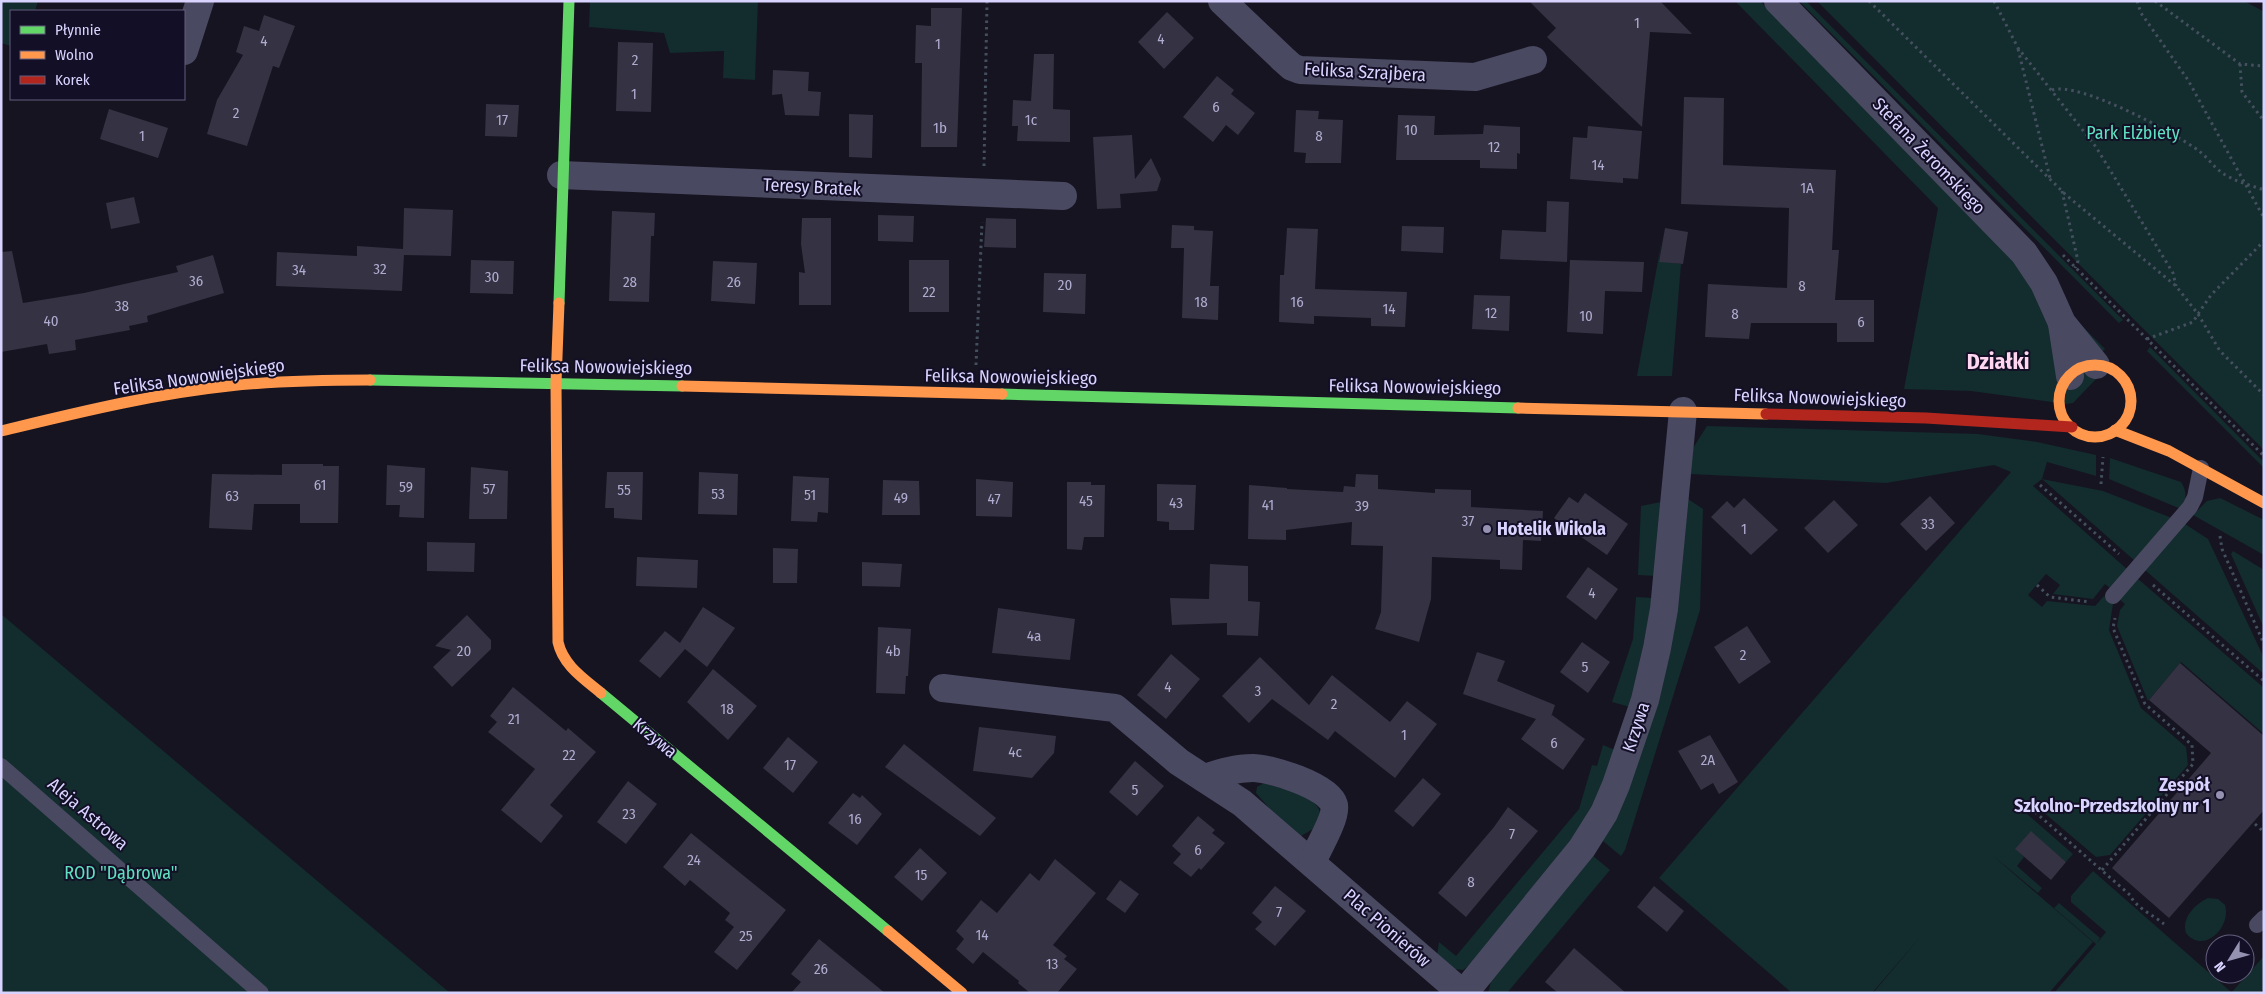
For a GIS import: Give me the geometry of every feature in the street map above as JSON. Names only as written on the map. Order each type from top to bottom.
[{"type":"street","points":[[185,48],[200,1]]},
{"type":"street","points":[[556,383],[569,1]]},
{"type":"street","name":"Feliksa Szrajbera","points":[[1222,1],[1292,67],[1300,70],[1475,77],[1533,60]]},
{"type":"street","name":"Stefana Żeromskiego","points":[[1778,1],[2024,253],[2044,283],[2062,323],[2096,365]]},
{"type":"street","name":"Teresy Bratek","points":[[562,176],[1063,196]]},
{"type":"street","name":"Stefana Żeromskiego","points":[[2062,323],[2065,387]]},
{"type":"street","points":[[2047,407],[2078,370],[2096,365],[2113,369],[2120,375],[2130,390],[2133,412],[2115,430],[2107,434],[2088,436],[2072,427],[2062,414],[2065,387]]},
{"type":"street","name":"Feliksa Nowowiejskiego","points":[[1,431],[165,396],[260,383],[344,380],[556,383],[1683,411],[2023,422],[2072,427]]},
{"type":"street","name":"Krzywa","points":[[556,383],[558,642],[565,662],[962,993]]},
{"type":"street","name":"Krzywa","points":[[1463,993],[1582,848],[1604,813],[1616,785],[1645,700],[1664,609],[1683,411]]},
{"type":"street","points":[[2023,422],[2035,415]]},
{"type":"street","points":[[2115,430],[2169,451],[2264,503]]},
{"type":"street","points":[[2150,430],[2169,451]]},
{"type":"street","name":"Plac Pionierów","points":[[943,688],[1115,708],[1179,762],[1242,804],[1463,993]]},
{"type":"street","points":[[1204,778],[1234,769],[1256,768],[1312,784],[1327,794],[1334,806],[1332,820],[1312,862]]},
{"type":"lane","points":[[2113,596],[2190,507],[2195,497],[2201,468]]},
{"type":"lane","name":"Aleja Astrowa","points":[[1,766],[250,989]]},
{"type":"path","points":[[1869,1],[2062,190],[2176,286],[2198,314],[2220,351],[2264,395]]},
{"type":"path","points":[[1994,1],[2018,48],[2096,147],[2173,273],[2176,286]]},
{"type":"path","points":[[2137,1],[2141,13],[2188,80],[2243,183],[2264,218]]},
{"type":"path","points":[[2155,1],[2240,64],[2264,66]]},
{"type":"path","points":[[2018,48],[2050,178]]},
{"type":"path","points":[[2240,64],[2242,92],[2264,121]]},
{"type":"path","points":[[2052,90],[2059,88],[2073,90],[2145,118],[2199,151],[2221,173],[2264,190]]},
{"type":"path","points":[[2062,190],[2078,261],[2075,268]]},
{"type":"path","points":[[2264,241],[2211,295],[2193,322],[2147,339],[2264,456]]},
{"type":"path","points":[[2101,484],[2103,457]]},
{"type":"path","points":[[2220,536],[2222,549],[2264,644]]},
{"type":"path","points":[[2036,585],[2050,598],[2094,602],[2106,590],[2120,603],[2117,607],[2113,628],[2144,704],[2192,745],[2193,764],[2102,870]]},
{"type":"path","points":[[2035,812],[2130,895],[2133,901],[2142,909],[2148,911],[2164,924]]},
{"type":"path","points":[[2255,824],[2264,832]]},
{"type":"green space","points":[[1,1],[38,1],[35,10],[10,10],[10,46],[1,43]]},
{"type":"green space","points":[[590,1],[758,1],[755,80],[723,78],[724,51],[670,53],[664,33],[589,27]]},
{"type":"green space","points":[[1735,1],[1760,1],[2105,349],[2095,359],[2098,377],[2073,403],[2066,404],[1971,391],[1904,389],[1938,208]]},
{"type":"green space","points":[[1799,1],[1806,1],[2123,320],[2119,323]]},
{"type":"green space","name":"Park Elżbiety","points":[[1817,1],[2244,1],[2263,11],[2264,450]]},
{"type":"green space","points":[[1662,239],[1659,261],[1681,264],[1672,376],[1637,376]]},
{"type":"green space","points":[[2150,347],[2263,461],[2264,468],[2147,351]]},
{"type":"green space","points":[[1707,426],[1978,434],[2037,442],[2096,455],[2096,476],[2047,462],[2042,479],[2033,486],[2128,570],[2111,589],[2105,584],[2093,599],[2053,594],[2060,585],[2046,574],[2028,595],[2042,607],[2047,601],[2095,606],[2104,596],[2113,604],[2109,630],[2141,708],[2186,747],[2188,765],[2110,855],[2096,857],[2035,805],[2027,814],[2073,854],[2066,862],[2048,847],[2016,849],[2024,857],[2017,866],[2042,888],[2038,893],[1992,855],[2093,942],[2049,993],[1873,993],[1922,935],[1872,993],[1792,993],[1659,878],[2011,472],[1994,465],[1886,483],[1690,474],[1693,448]]},
{"type":"green space","points":[[2110,458],[2181,482],[2185,496],[2181,509],[2109,479]]},
{"type":"green space","points":[[2042,479],[2103,491],[2172,518],[2135,561]]},
{"type":"green space","points":[[2220,498],[2264,520],[2264,555],[2193,515],[2207,501]]},
{"type":"green space","points":[[1688,499],[1703,509],[1700,610],[1625,850],[1621,856],[1603,841]]},
{"type":"green space","points":[[1661,502],[1655,576],[1638,575],[1641,506]]},
{"type":"green space","points":[[2185,524],[2208,539],[2264,658],[2264,674],[2145,570]]},
{"type":"green space","points":[[2233,551],[2264,570],[2264,628],[2231,554]]},
{"type":"green space","points":[[2137,578],[2264,688],[2264,734],[2181,662],[2148,701],[2117,626],[2120,610],[2125,604],[2119,599]]},
{"type":"green space","points":[[1636,597],[1653,598],[1630,707],[1612,702],[1633,639]]},
{"type":"green space","name":"ROD \"Dąbrowa\"","points":[[1,614],[450,993],[1,993]]},
{"type":"green space","points":[[1603,745],[1615,750],[1593,809],[1578,834],[1473,962],[1463,970],[1455,969],[1437,955],[1439,942],[1456,956],[1579,809],[1592,765],[1597,766]]},
{"type":"green space","points":[[1264,783],[1297,793],[1313,801],[1320,813],[1313,829],[1301,836],[1269,808],[1256,793],[1257,787]]},
{"type":"green space","points":[[1592,855],[1610,870],[1507,993],[1488,993],[1491,981]]},
{"type":"green space","points":[[2093,871],[2205,969],[2205,984],[2222,984],[2231,992],[2054,993],[2096,944],[2054,908],[2059,903],[2100,938],[2097,943],[2106,932],[2071,902],[2071,896]]},
{"type":"green space","points":[[2208,898],[2218,899],[2225,905],[2226,913],[2224,922],[2216,934],[2205,934],[2205,940],[2200,941],[2193,939],[2186,933],[2185,927],[2187,917],[2198,904]]},
{"type":"green space","points":[[2264,956],[2264,988],[2259,993],[2231,993],[2239,984],[2255,984],[2255,966]]},
{"type":"building","points":[[1529,1],[1660,1],[1692,34],[1650,32],[1642,127],[1547,37],[1556,28]]},
{"type":"building","points":[[931,8],[962,8],[957,147],[921,147],[922,63],[915,63],[916,25],[931,26]]},
{"type":"building","points":[[1167,12],[1194,38],[1164,69],[1138,42]]},
{"type":"building","points":[[264,15],[295,26],[279,68],[273,66],[247,146],[207,134],[217,100],[243,55],[236,52],[244,26],[259,31]]},
{"type":"building","points":[[618,42],[653,43],[651,112],[616,111]]},
{"type":"building","points":[[1034,54],[1054,54],[1053,109],[1070,110],[1070,142],[1017,141],[1018,126],[1012,126],[1013,100],[1031,101]]},
{"type":"building","points":[[773,70],[809,72],[808,91],[821,92],[819,116],[785,115],[782,94],[772,95]]},
{"type":"building","points":[[1217,76],[1234,90],[1231,94],[1255,113],[1238,135],[1226,125],[1213,142],[1183,117]]},
{"type":"building","points":[[1684,97],[1724,98],[1723,165],[1836,170],[1832,250],[1839,250],[1835,300],[1874,300],[1874,342],[1837,342],[1837,323],[1751,323],[1749,339],[1705,337],[1708,284],[1787,288],[1789,208],[1681,204]]},
{"type":"building","points":[[486,104],[519,105],[517,137],[485,136]]},
{"type":"building","points":[[109,109],[168,128],[158,158],[100,139]]},
{"type":"building","points":[[1296,110],[1319,111],[1318,119],[1343,120],[1341,163],[1305,163],[1306,153],[1294,152]]},
{"type":"building","points":[[849,114],[873,115],[872,158],[849,157]]},
{"type":"building","points":[[1398,115],[1435,116],[1434,135],[1483,134],[1484,125],[1520,127],[1520,154],[1517,153],[1517,169],[1480,168],[1480,160],[1396,160]]},
{"type":"building","points":[[1588,126],[1642,131],[1638,179],[1623,178],[1623,183],[1570,179],[1573,137],[1587,138]]},
{"type":"building","points":[[1132,135],[1135,179],[1151,158],[1161,179],[1157,191],[1120,194],[1121,208],[1097,209],[1093,137]]},
{"type":"building","points":[[134,197],[140,223],[111,229],[106,203]]},
{"type":"building","points":[[1547,201],[1569,202],[1567,262],[1500,259],[1502,230],[1546,232]]},
{"type":"building","points":[[404,208],[453,210],[451,256],[404,255],[402,291],[276,286],[277,252],[357,256],[357,246],[403,249]]},
{"type":"building","points":[[612,211],[655,213],[654,236],[651,236],[649,302],[609,301]]},
{"type":"building","points":[[878,215],[914,216],[913,242],[878,241]]},
{"type":"building","points":[[802,218],[831,218],[831,305],[799,305],[799,272],[805,273],[801,244]]},
{"type":"building","points":[[986,218],[1016,219],[1016,248],[984,247]]},
{"type":"building","points":[[1172,225],[1194,226],[1194,230],[1213,231],[1210,286],[1219,286],[1218,320],[1182,318],[1184,248],[1171,248]]},
{"type":"building","points":[[1402,226],[1444,227],[1443,253],[1401,251]]},
{"type":"building","points":[[1287,228],[1318,229],[1315,289],[1407,292],[1405,327],[1371,326],[1371,318],[1314,316],[1314,324],[1279,322],[1280,275],[1284,275]]},
{"type":"building","points":[[1665,228],[1688,232],[1683,264],[1659,262]]},
{"type":"building","points":[[12,251],[23,303],[84,293],[178,272],[176,266],[213,255],[224,293],[147,316],[148,322],[129,326],[130,330],[75,340],[76,350],[49,354],[47,344],[1,352],[1,252]]},
{"type":"building","points":[[471,260],[514,261],[513,294],[470,293]]},
{"type":"building","points":[[909,260],[949,260],[949,312],[909,312]]},
{"type":"building","points":[[1570,260],[1644,262],[1642,292],[1605,291],[1603,334],[1567,332]]},
{"type":"building","points":[[713,261],[757,263],[755,304],[711,301]]},
{"type":"building","points":[[1044,273],[1086,274],[1085,314],[1043,312]]},
{"type":"building","points":[[1474,295],[1510,296],[1509,331],[1472,329]]},
{"type":"building","points":[[282,464],[339,466],[338,523],[300,523],[300,504],[254,504],[252,530],[209,528],[212,474],[282,475]]},
{"type":"building","points":[[387,465],[425,468],[424,518],[399,517],[400,505],[386,505]]},
{"type":"building","points":[[471,467],[508,471],[507,519],[469,519]]},
{"type":"building","points":[[607,472],[643,472],[642,520],[614,518],[614,508],[605,508]]},
{"type":"building","points":[[699,472],[738,474],[737,515],[698,514]]},
{"type":"building","points":[[1356,474],[1378,475],[1378,489],[1435,493],[1435,489],[1471,490],[1471,507],[1543,511],[1541,541],[1523,540],[1522,570],[1500,569],[1500,560],[1432,557],[1431,599],[1419,642],[1375,629],[1381,612],[1383,546],[1351,545],[1352,522],[1286,530],[1286,540],[1248,539],[1249,485],[1343,492],[1344,486],[1355,487]]},
{"type":"building","points":[[793,476],[829,478],[828,513],[818,512],[817,522],[791,521]]},
{"type":"building","points":[[976,479],[1013,482],[1012,517],[976,516]]},
{"type":"building","points":[[883,480],[919,481],[920,515],[882,515]]},
{"type":"building","points":[[1067,482],[1091,482],[1091,485],[1105,485],[1104,537],[1084,537],[1082,550],[1067,549]]},
{"type":"building","points":[[1157,484],[1196,485],[1194,530],[1169,530],[1169,522],[1157,521]]},
{"type":"building","points":[[1585,493],[1628,524],[1607,555],[1554,518],[1569,497],[1578,503]]},
{"type":"building","points":[[1930,496],[1955,523],[1926,551],[1900,524]]},
{"type":"building","points":[[1744,498],[1778,530],[1751,555],[1711,517],[1727,501],[1734,508]]},
{"type":"building","points":[[1834,500],[1858,525],[1828,553],[1804,528]]},
{"type":"building","points":[[427,542],[475,543],[474,572],[427,571]]},
{"type":"building","points":[[773,548],[798,549],[797,583],[773,583]]},
{"type":"building","points":[[637,557],[698,560],[697,588],[636,586]]},
{"type":"building","points":[[862,562],[902,564],[900,587],[862,586]]},
{"type":"building","points":[[1210,564],[1248,566],[1248,601],[1260,602],[1258,636],[1227,635],[1227,623],[1172,625],[1170,598],[1209,599]]},
{"type":"building","points":[[1588,567],[1618,589],[1596,620],[1566,597]]},
{"type":"building","points":[[703,607],[735,628],[707,667],[685,649],[660,678],[639,661],[665,631],[680,643]]},
{"type":"building","points":[[998,608],[1075,619],[1070,660],[992,653]]},
{"type":"building","points":[[467,615],[491,640],[491,649],[452,687],[433,667],[451,650],[435,646]]},
{"type":"building","points":[[1747,626],[1771,662],[1739,684],[1714,647]]},
{"type":"building","points":[[878,627],[911,629],[905,694],[876,693]]},
{"type":"building","points":[[1582,642],[1610,662],[1588,693],[1560,672]]},
{"type":"building","points":[[1477,652],[1505,661],[1497,681],[1555,705],[1551,717],[1552,715],[1585,739],[1563,770],[1521,739],[1536,719],[1463,694]]},
{"type":"building","points":[[1171,654],[1200,679],[1166,719],[1137,695]]},
{"type":"building","points":[[1260,657],[1309,705],[1332,675],[1390,722],[1407,701],[1437,724],[1395,778],[1335,731],[1328,740],[1272,699],[1249,723],[1222,696]]},
{"type":"building","name":"Zespół Szkolno-Przedszkolny nr 1","points":[[2180,663],[2264,736],[2264,810],[2169,918],[2112,868],[2211,753],[2149,700]]},
{"type":"building","points":[[713,669],[757,706],[728,740],[687,702]]},
{"type":"building","points":[[513,687],[566,731],[568,728],[596,752],[550,805],[563,816],[541,843],[501,810],[535,769],[488,732],[497,722],[490,716]]},
{"type":"building","points":[[979,727],[1056,736],[1054,753],[1032,778],[973,771]]},
{"type":"building","points":[[1710,735],[1738,782],[1719,794],[1713,783],[1701,790],[1678,751]]},
{"type":"building","points":[[788,737],[818,762],[793,793],[763,768]]},
{"type":"building","points":[[904,744],[996,818],[980,836],[885,767]]},
{"type":"building","points":[[1135,761],[1164,786],[1137,816],[1109,792]]},
{"type":"building","points":[[1423,778],[1441,794],[1413,827],[1394,811]]},
{"type":"building","points":[[628,781],[657,804],[626,844],[597,822]]},
{"type":"building","points":[[853,793],[860,798],[862,795],[882,814],[857,845],[828,823]]},
{"type":"building","points":[[1508,807],[1538,831],[1466,917],[1438,893],[1494,827]]},
{"type":"building","points":[[1198,816],[1215,830],[1212,833],[1225,843],[1201,870],[1199,868],[1191,877],[1173,863],[1181,854],[1172,846]]},
{"type":"building","points":[[2031,831],[2066,862],[2051,880],[2015,849]]},
{"type":"building","points":[[691,833],[786,910],[737,970],[714,952],[734,927],[725,920],[730,913],[690,880],[685,886],[663,867]]},
{"type":"building","points":[[920,848],[947,873],[922,901],[894,877]]},
{"type":"building","points":[[1055,859],[1096,893],[1053,945],[1067,956],[1064,959],[1077,969],[1057,993],[1030,993],[1018,983],[1019,981],[983,952],[973,964],[956,949],[964,939],[956,931],[981,900],[997,913],[1030,873],[1039,881]]},
{"type":"building","points":[[1120,880],[1139,894],[1125,913],[1106,899]]},
{"type":"building","points":[[1275,886],[1306,911],[1275,946],[1255,929],[1262,922],[1252,913]]},
{"type":"building","points":[[1654,886],[1684,911],[1667,932],[1637,907]]},
{"type":"building","points":[[819,939],[885,993],[791,993],[801,982],[791,974]]},
{"type":"building","points":[[1574,948],[1626,993],[1558,993],[1545,982]]},
{"type":"traffic: fast","points":[[559,303],[569,1]]},
{"type":"traffic: fast","points":[[370,380],[682,386]]},
{"type":"traffic: fast","points":[[1002,394],[1518,408]]},
{"type":"traffic: fast","points":[[601,693],[888,931]]},
{"type":"traffic: slow","points":[[559,303],[556,383],[558,642],[564,658],[569,664],[601,693]]},
{"type":"traffic: slow","points":[[2095,365],[2115,371],[2125,381],[2131,401],[2125,421],[2115,431],[2095,437],[2075,431],[2065,421],[2059,401],[2065,381],[2075,371],[2095,365]]},
{"type":"traffic: slow","points":[[1,431],[114,405],[200,389],[282,382],[370,380]]},
{"type":"traffic: slow","points":[[682,386],[1002,394]]},
{"type":"traffic: slow","points":[[1518,408],[1766,414]]},
{"type":"traffic: slow","points":[[2115,430],[2169,451],[2264,503]]},
{"type":"traffic: slow","points":[[888,931],[962,993]]},
{"type":"traffic: jam","points":[[1766,414],[1926,418],[2072,427]]},
{"type":"place","name":"Hotelik Wikola","points":[[1487,529]]},
{"type":"place","name":"Zespół Szkolno-Przedszkolny nr 1","points":[[2220,795]]},
{"type":"district","name":"Działki","points":[[1998,361]]}]
